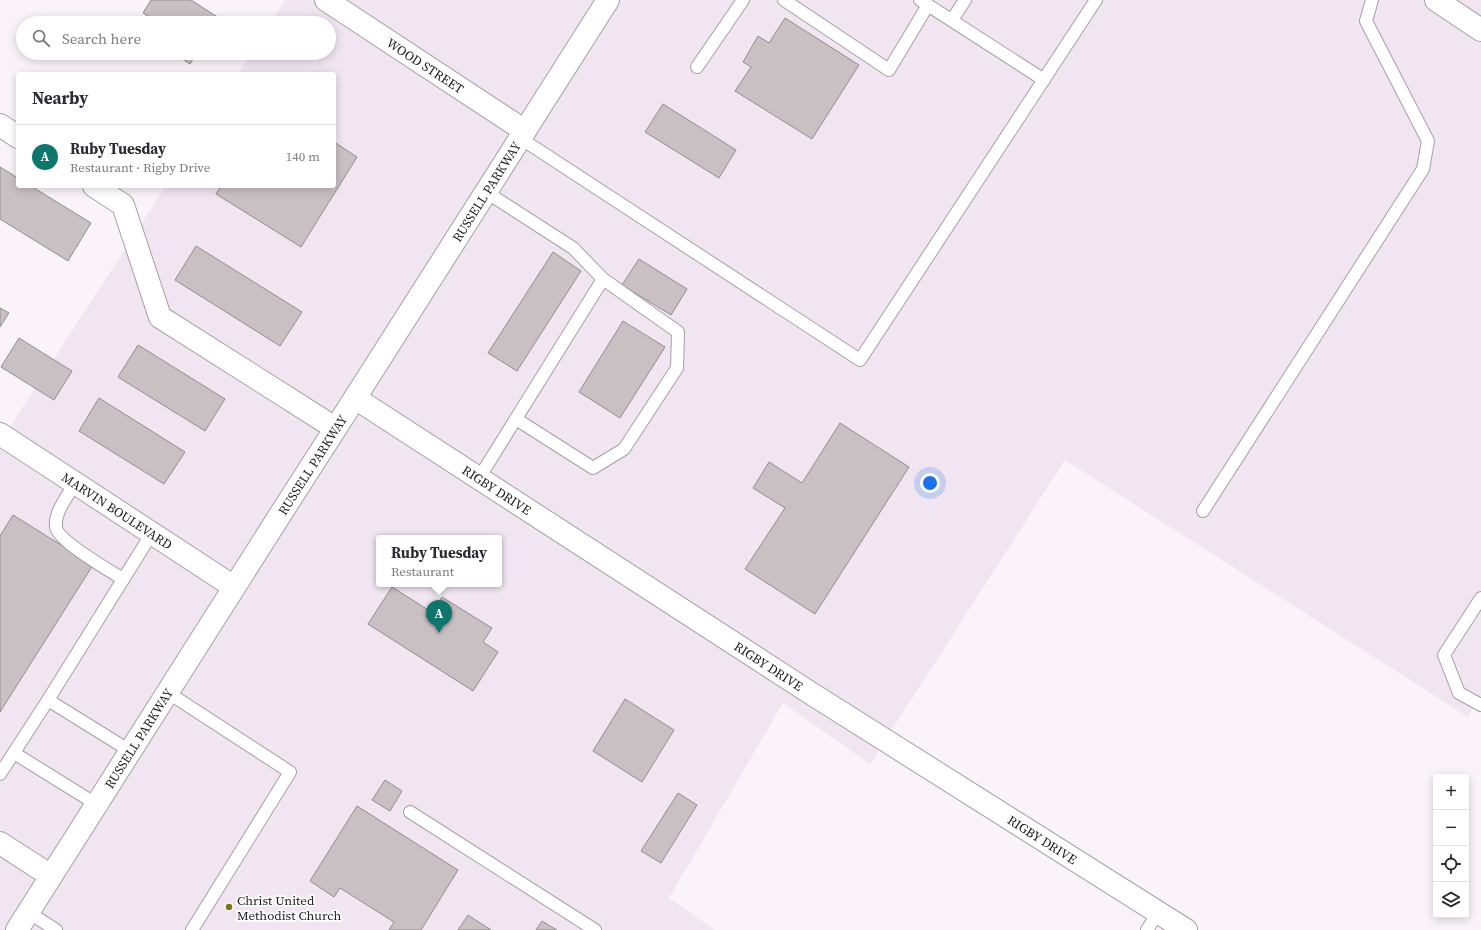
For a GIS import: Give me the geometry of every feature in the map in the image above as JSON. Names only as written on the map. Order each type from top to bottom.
[{"type":"street","name":"WOOD STREET","points":[[326,0],[522,134]]},
{"type":"street","name":"RUSSELL PARKWAY","points":[[23,921],[167,692],[608,0]]},
{"type":"street","points":[[1436,0],[1481,30]]},
{"type":"street","points":[[0,125],[16,136]]},
{"type":"street","points":[[97,188],[123,205],[160,317],[335,428]]},
{"type":"street","name":"RIGBY DRIVE","points":[[355,398],[812,694],[1153,921],[1186,930]]},
{"type":"street","name":"MARVIN BOULEVARD","points":[[0,434],[234,587]]},
{"type":"street","points":[[0,843],[51,876]]},
{"type":"lane","points":[[697,67],[743,0]]},
{"type":"lane","points":[[784,0],[889,70],[924,2],[1044,80]]},
{"type":"lane","points":[[952,20],[965,0]]},
{"type":"lane","points":[[522,134],[860,360],[1096,0]]},
{"type":"lane","points":[[1202,512],[1423,169],[1428,141],[1366,21],[1372,0]]},
{"type":"lane","points":[[486,192],[573,248],[603,279],[678,332],[677,368],[624,449],[593,468],[516,419]]},
{"type":"lane","points":[[479,478],[603,279]]},
{"type":"lane","points":[[75,483],[60,509],[56,521],[56,529],[71,546],[123,579]]},
{"type":"lane","points":[[0,774],[152,533]]},
{"type":"lane","points":[[1481,598],[1444,655],[1459,693],[1481,705]]},
{"type":"lane","points":[[167,692],[290,772],[192,930]]},
{"type":"lane","points":[[48,700],[130,751]]},
{"type":"lane","points":[[14,753],[96,804]]},
{"type":"lane","points":[[410,812],[595,930]]},
{"type":"lane","points":[[23,921],[56,930]]},
{"type":"shaded area","points":[[285,0],[1481,0],[1481,695],[1468,717],[1065,460],[870,764],[783,703],[669,898],[715,930],[0,930],[0,442],[165,188],[336,188],[336,72],[239,72],[247,60],[336,60],[336,16],[275,16]]},
{"type":"building","points":[[151,0],[191,0],[216,16],[148,16],[143,13]]},
{"type":"building","points":[[785,18],[859,65],[812,139],[735,91],[751,67],[743,62],[758,36],[769,43]]},
{"type":"building","points":[[184,60],[193,60],[190,64]]},
{"type":"building","points":[[663,104],[736,150],[719,178],[645,132]]},
{"type":"building","points":[[336,143],[357,157],[301,247],[216,194],[220,188],[336,188]]},
{"type":"building","points":[[0,167],[16,177],[16,188],[34,188],[91,223],[68,261],[0,219]]},
{"type":"building","points":[[196,246],[302,312],[280,346],[175,280]]},
{"type":"building","points":[[553,252],[581,271],[517,371],[488,353]]},
{"type":"building","points":[[639,259],[687,289],[671,315],[622,285]]},
{"type":"building","points":[[0,308],[9,313],[0,327]]},
{"type":"building","points":[[623,321],[665,347],[620,418],[579,392]]},
{"type":"building","points":[[19,338],[72,371],[54,400],[1,367]]},
{"type":"building","points":[[138,345],[225,399],[205,431],[118,377]]},
{"type":"building","points":[[99,398],[185,452],[164,484],[79,431]]},
{"type":"building","points":[[840,423],[909,467],[815,614],[745,569],[785,508],[753,488],[769,462],[802,483]]},
{"type":"building","points":[[13,515],[93,565],[0,712],[0,536]]},
{"type":"building","points":[[392,587],[433,613],[442,597],[492,628],[483,642],[498,652],[473,691],[368,624]]},
{"type":"building","points":[[625,699],[674,730],[642,782],[593,751]]},
{"type":"building","points":[[385,780],[402,791],[390,811],[372,800]]},
{"type":"building","points":[[678,793],[697,805],[661,863],[641,851]]},
{"type":"building","points":[[357,806],[458,870],[421,930],[389,930],[394,922],[340,888],[334,897],[310,881]]},
{"type":"building","points":[[468,915],[491,930],[458,930]]},
{"type":"building","points":[[542,921],[557,930],[536,930]]},
{"type":"place","name":"Ruby Tuesday","points":[[439,633]]},
{"type":"place","name":"Christ United Methodist Church","points":[[229,907]]}]
